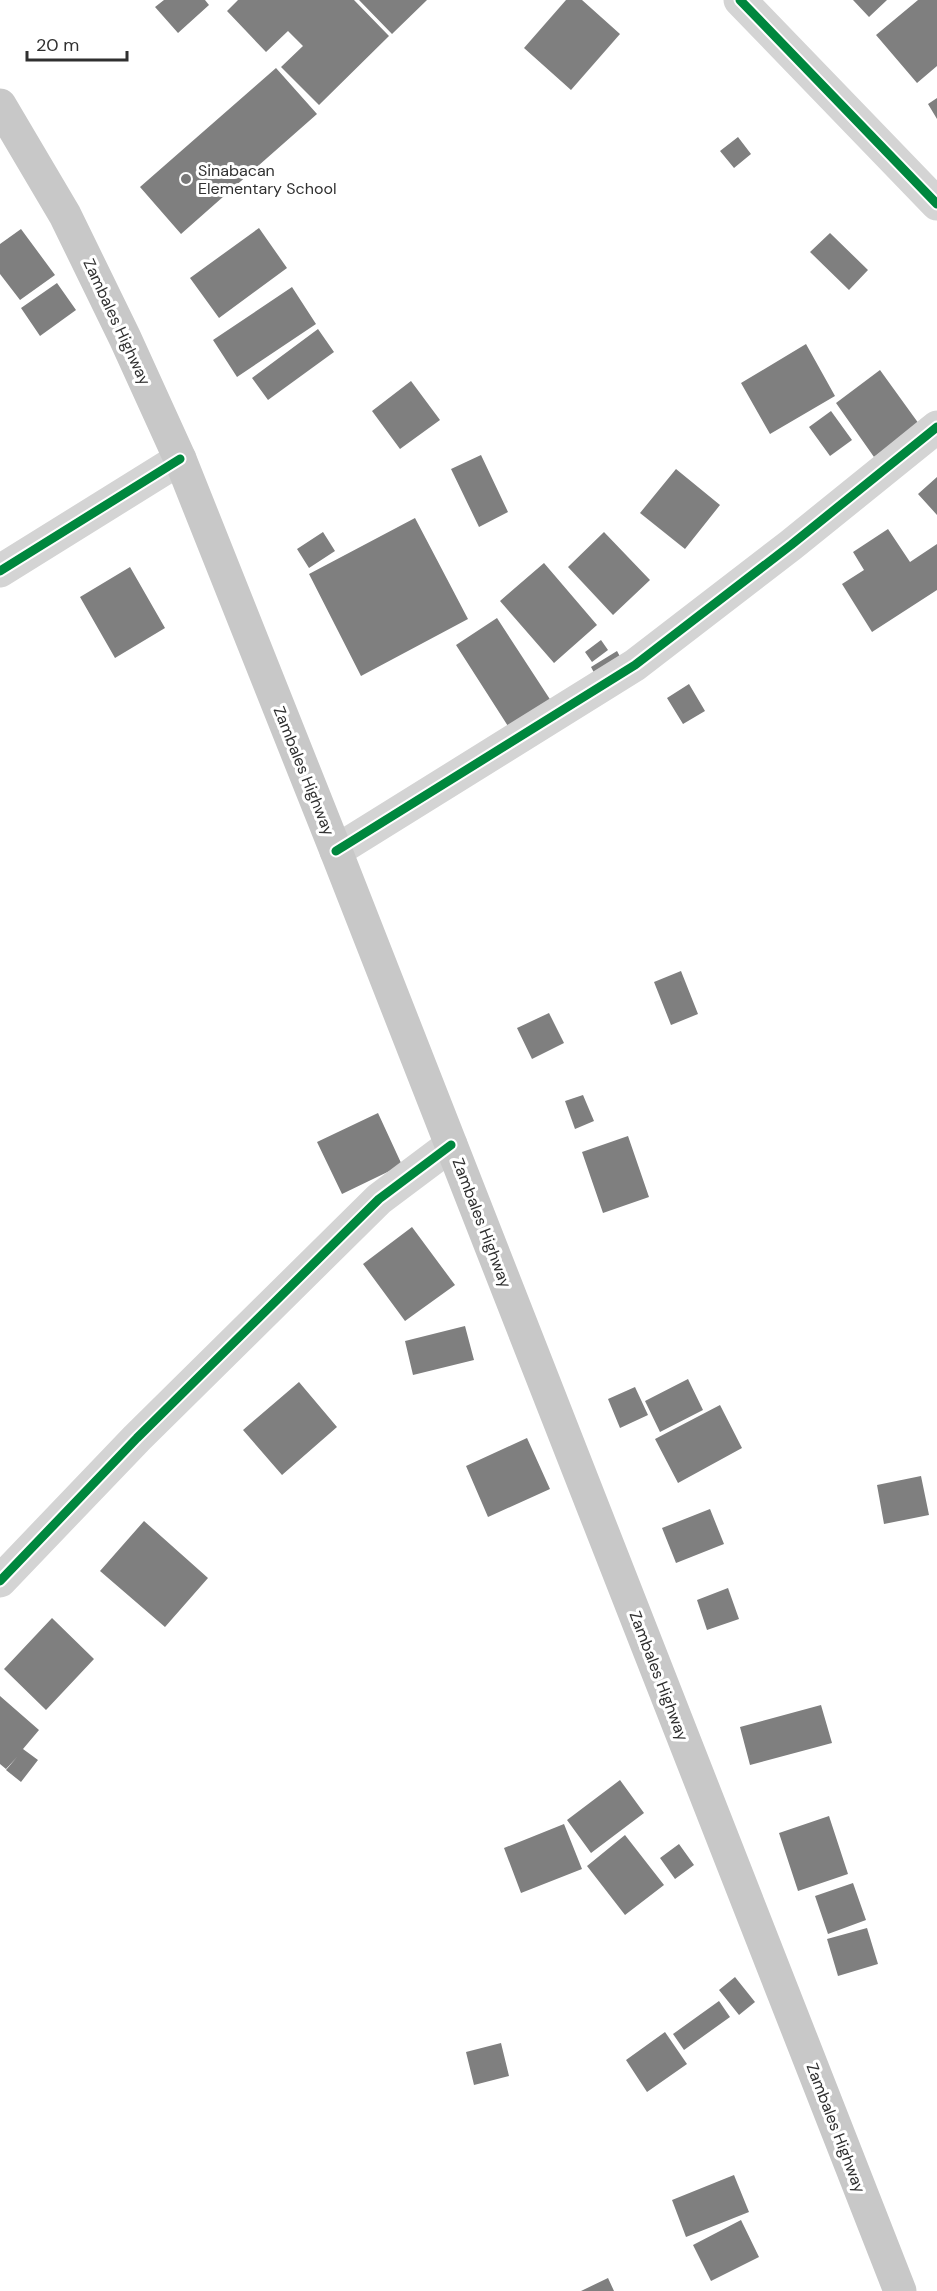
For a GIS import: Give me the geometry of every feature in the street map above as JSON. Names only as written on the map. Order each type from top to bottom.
[{"type":"main road","name":"Zambales Highway","points":[[0,105],[65,215],[125,338],[180,459],[336,851],[900,2291]]},
{"type":"street","points":[[740,0],[937,204]]},
{"type":"street","points":[[336,851],[635,665],[791,545],[937,427]]},
{"type":"street","points":[[0,571],[180,459]]},
{"type":"street","points":[[0,1581],[137,1438],[371,1206],[451,1145]]},
{"type":"building","points":[[164,0],[205,0],[209,5],[178,33],[155,7]]},
{"type":"building","points":[[238,0],[354,0],[389,36],[319,105],[281,67],[303,46],[288,31],[266,52],[227,11]]},
{"type":"building","points":[[359,0],[427,0],[392,34]]},
{"type":"building","points":[[566,0],[582,0],[620,34],[571,90],[524,48]]},
{"type":"building","points":[[853,0],[887,0],[869,17]]},
{"type":"building","points":[[918,0],[937,0],[937,66],[917,83],[876,35]]},
{"type":"building","points":[[276,68],[317,114],[181,234],[140,187]]},
{"type":"building","points":[[937,98],[937,119],[928,104]]},
{"type":"building","points":[[738,137],[751,154],[734,168],[720,151]]},
{"type":"building","points":[[259,228],[287,268],[219,318],[190,278]]},
{"type":"building","points":[[21,229],[55,275],[20,300],[0,274],[0,244]]},
{"type":"building","points":[[830,233],[868,270],[849,290],[810,252]]},
{"type":"building","points":[[57,283],[76,310],[40,336],[21,308]]},
{"type":"building","points":[[292,287],[316,324],[237,377],[213,340]]},
{"type":"building","points":[[318,329],[334,352],[268,400],[252,378]]},
{"type":"building","points":[[806,344],[835,396],[770,434],[741,383]]},
{"type":"building","points":[[880,370],[919,424],[874,457],[836,403]]},
{"type":"building","points":[[411,381],[440,420],[400,449],[372,411]]},
{"type":"building","points":[[831,411],[852,440],[830,456],[809,427]]},
{"type":"building","points":[[481,455],[508,512],[479,527],[451,469]]},
{"type":"building","points":[[676,469],[720,505],[685,549],[640,513]]},
{"type":"building","points":[[937,477],[937,515],[918,494]]},
{"type":"building","points":[[415,518],[468,619],[361,676],[309,574]]},
{"type":"building","points":[[888,529],[910,562],[937,544],[937,590],[872,632],[842,584],[864,570],[853,552]]},
{"type":"building","points":[[323,532],[335,551],[309,568],[297,549]]},
{"type":"building","points":[[604,532],[650,580],[613,615],[568,567]]},
{"type":"building","points":[[544,563],[597,625],[554,663],[500,601]]},
{"type":"building","points":[[130,567],[165,628],[115,658],[80,597]]},
{"type":"building","points":[[497,618],[555,707],[513,734],[456,645]]},
{"type":"building","points":[[601,640],[608,650],[592,662],[585,652]]},
{"type":"building","points":[[617,651],[625,666],[599,682],[591,667]]},
{"type":"building","points":[[689,684],[705,711],[683,724],[667,698]]},
{"type":"building","points":[[681,971],[698,1014],[671,1025],[654,982]]},
{"type":"building","points":[[549,1013],[564,1043],[532,1059],[517,1028]]},
{"type":"building","points":[[583,1095],[594,1121],[575,1129],[565,1101]]},
{"type":"building","points":[[378,1113],[402,1165],[342,1194],[317,1142]]},
{"type":"building","points":[[628,1136],[649,1197],[603,1213],[582,1152]]},
{"type":"building","points":[[412,1227],[455,1285],[405,1321],[363,1264]]},
{"type":"building","points":[[465,1326],[474,1360],[413,1375],[405,1341]]},
{"type":"building","points":[[688,1379],[703,1410],[660,1432],[645,1401]]},
{"type":"building","points":[[299,1382],[337,1427],[282,1475],[243,1430]]},
{"type":"building","points":[[635,1387],[648,1415],[620,1428],[608,1399]]},
{"type":"building","points":[[720,1405],[742,1448],[678,1483],[655,1439]]},
{"type":"building","points":[[527,1438],[550,1489],[488,1517],[466,1466]]},
{"type":"building","points":[[921,1476],[929,1515],[884,1524],[877,1485]]},
{"type":"building","points":[[710,1509],[724,1544],[676,1563],[662,1528]]},
{"type":"building","points":[[144,1521],[208,1578],[165,1627],[100,1571]]},
{"type":"building","points":[[728,1588],[739,1619],[707,1630],[697,1600]]},
{"type":"building","points":[[52,1618],[94,1659],[46,1710],[4,1669]]},
{"type":"building","points":[[0,1696],[39,1730],[23,1749],[38,1760],[21,1782],[6,1770],[17,1757],[6,1769],[0,1764]]},
{"type":"building","points":[[821,1705],[832,1743],[750,1765],[740,1727]]},
{"type":"building","points":[[620,1780],[644,1813],[591,1853],[567,1820]]},
{"type":"building","points":[[829,1816],[848,1874],[798,1891],[779,1833]]},
{"type":"building","points":[[564,1824],[582,1869],[521,1893],[504,1848]]},
{"type":"building","points":[[625,1835],[664,1885],[625,1915],[587,1866]]},
{"type":"building","points":[[679,1844],[694,1865],[675,1879],[660,1858]]},
{"type":"building","points":[[853,1883],[866,1920],[828,1934],[815,1896]]},
{"type":"building","points":[[867,1928],[878,1964],[838,1976],[827,1939]]},
{"type":"building","points":[[735,1977],[755,2002],[739,2015],[719,1990]]},
{"type":"building","points":[[719,2001],[730,2017],[684,2050],[673,2034]]},
{"type":"building","points":[[665,2032],[687,2064],[647,2092],[626,2060]]},
{"type":"building","points":[[501,2043],[509,2076],[474,2085],[466,2052]]},
{"type":"building","points":[[734,2175],[749,2212],[686,2237],[672,2200]]},
{"type":"building","points":[[741,2220],[759,2257],[711,2281],[693,2245]]},
{"type":"building","points":[[608,2278],[614,2291],[581,2291]]},
{"type":"cycle path","points":[[740,0],[937,204]]},
{"type":"cycle path","points":[[336,851],[635,665],[791,545],[937,427]]},
{"type":"cycle path","points":[[0,571],[180,459]]},
{"type":"cycle path","points":[[0,1581],[137,1438],[379,1199],[451,1145]]},
{"type":"place","name":"Sinabacan Elementary School","points":[[186,179]]}]
